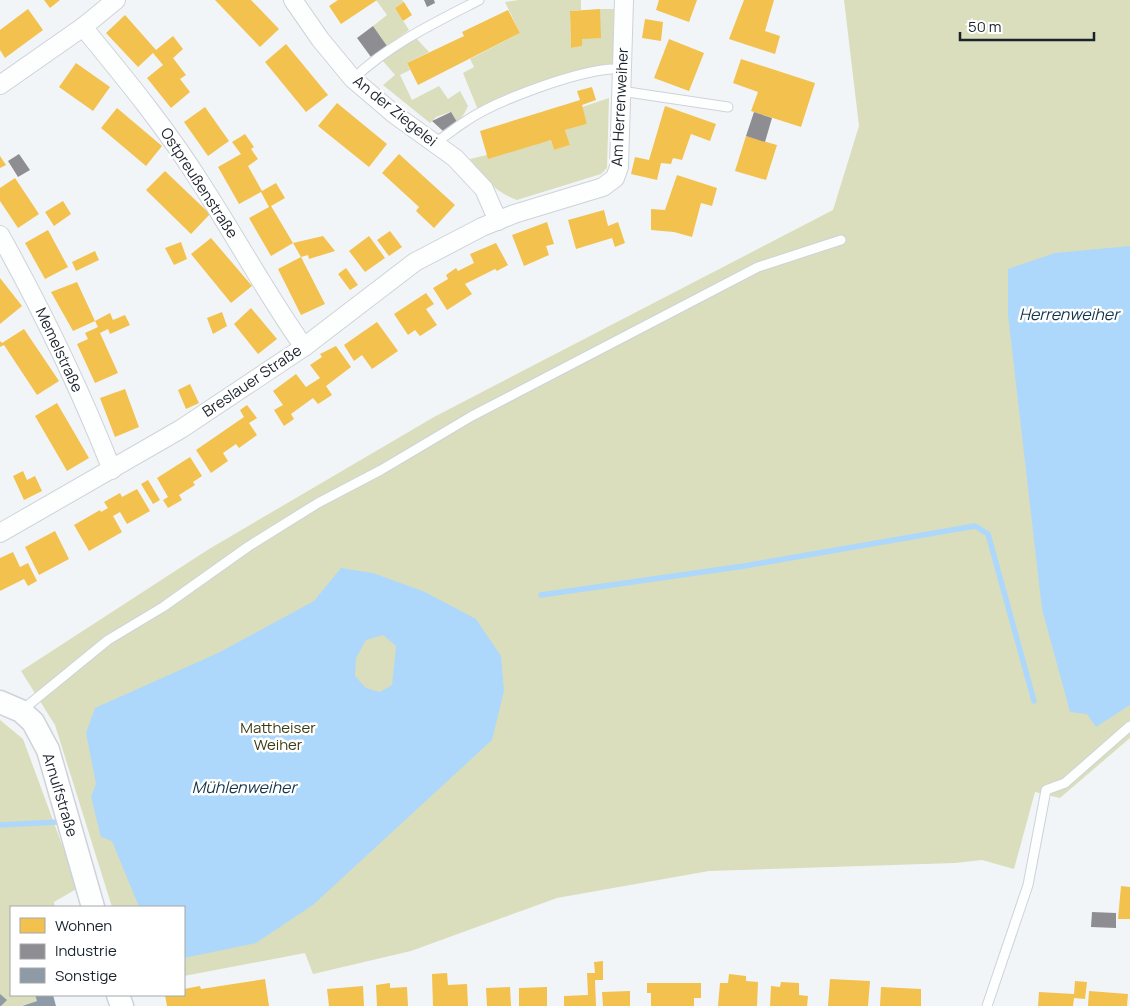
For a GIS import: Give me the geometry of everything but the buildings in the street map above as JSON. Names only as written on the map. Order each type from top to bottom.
[{"type":"street","points":[[0,85],[83,27],[116,0]]},
{"type":"street","name":"An der Ziegelei","points":[[293,0],[320,39],[353,80],[394,114],[454,158],[484,189],[498,221]]},
{"type":"street","name":"Am Herrenweiher","points":[[498,221],[603,187],[615,178],[619,167],[624,0]]},
{"type":"street","name":"Ostpreußenstraße","points":[[83,27],[140,95],[202,184],[275,306],[304,347]]},
{"type":"street","name":"Breslauer Straße","points":[[0,533],[181,429],[304,347],[415,262],[467,234],[498,221]]},
{"type":"street","name":"Memelstraße","points":[[0,234],[33,293],[92,421],[112,470]]},
{"type":"street","name":"Arnulfstraße","points":[[0,702],[21,711],[33,722],[48,750],[93,906]]},
{"type":"lane","points":[[353,80],[372,62],[410,35],[479,0]]},
{"type":"lane","points":[[434,143],[466,121],[508,100],[591,71],[611,69]]},
{"type":"lane","points":[[621,91],[728,108]]},
{"type":"lane","points":[[21,711],[108,640],[163,607],[249,546],[318,503],[381,470],[472,416],[758,267],[841,240]]},
{"type":"lane","points":[[987,1006],[1028,885],[1046,790],[1065,783],[1130,726]]},
{"type":"green space","points":[[376,0],[402,0],[404,2],[395,8],[409,30],[387,46],[373,26],[387,15]]},
{"type":"green space","points":[[519,0],[581,0],[581,10],[570,11],[571,48],[582,46],[582,39],[600,9],[614,9],[613,65],[588,69],[478,110],[463,73],[474,67],[470,59],[520,33],[505,2]]},
{"type":"green space","name":"Mattheiser Weiher","points":[[844,0],[1130,0],[1130,738],[1060,798],[1035,792],[1014,869],[982,860],[955,863],[709,871],[557,898],[411,951],[313,974],[305,953],[185,976],[185,906],[112,906],[55,725],[21,671],[209,549],[434,417],[833,210],[859,126]]},
{"type":"green space","points":[[415,37],[429,52],[407,63],[410,70],[400,75],[412,100],[439,86],[448,99],[460,91],[468,106],[457,122],[450,112],[436,117],[430,123],[383,85],[395,75],[383,61]]},
{"type":"green space","points":[[609,98],[607,168],[601,174],[517,200],[496,188],[485,178],[470,159],[551,140],[554,150],[570,145],[565,130],[587,124],[582,107]]},
{"type":"green space","points":[[0,720],[23,739],[78,888],[54,902],[55,906],[10,906],[10,996],[35,996],[37,1001],[21,1006],[0,1006]]},
{"type":"water","name":"Herrenweiher","points":[[1130,246],[1130,705],[1096,727],[1087,714],[1070,712],[1042,609],[1008,315],[1008,269],[1055,253]]},
{"type":"water","name":"Mühlenweiher","points":[[341,568],[373,573],[425,592],[476,619],[501,656],[504,691],[492,740],[313,905],[256,943],[185,958],[185,906],[139,906],[112,841],[101,837],[91,797],[96,784],[86,733],[95,708],[218,653],[314,601]],"holes":[[[383,635],[396,646],[392,685],[380,692],[366,688],[355,676],[356,658],[366,640]]]},
{"type":"waterway","points":[[541,595],[744,566],[975,526],[988,534],[1034,701]]},
{"type":"waterway","points":[[0,825],[58,822]]}]
